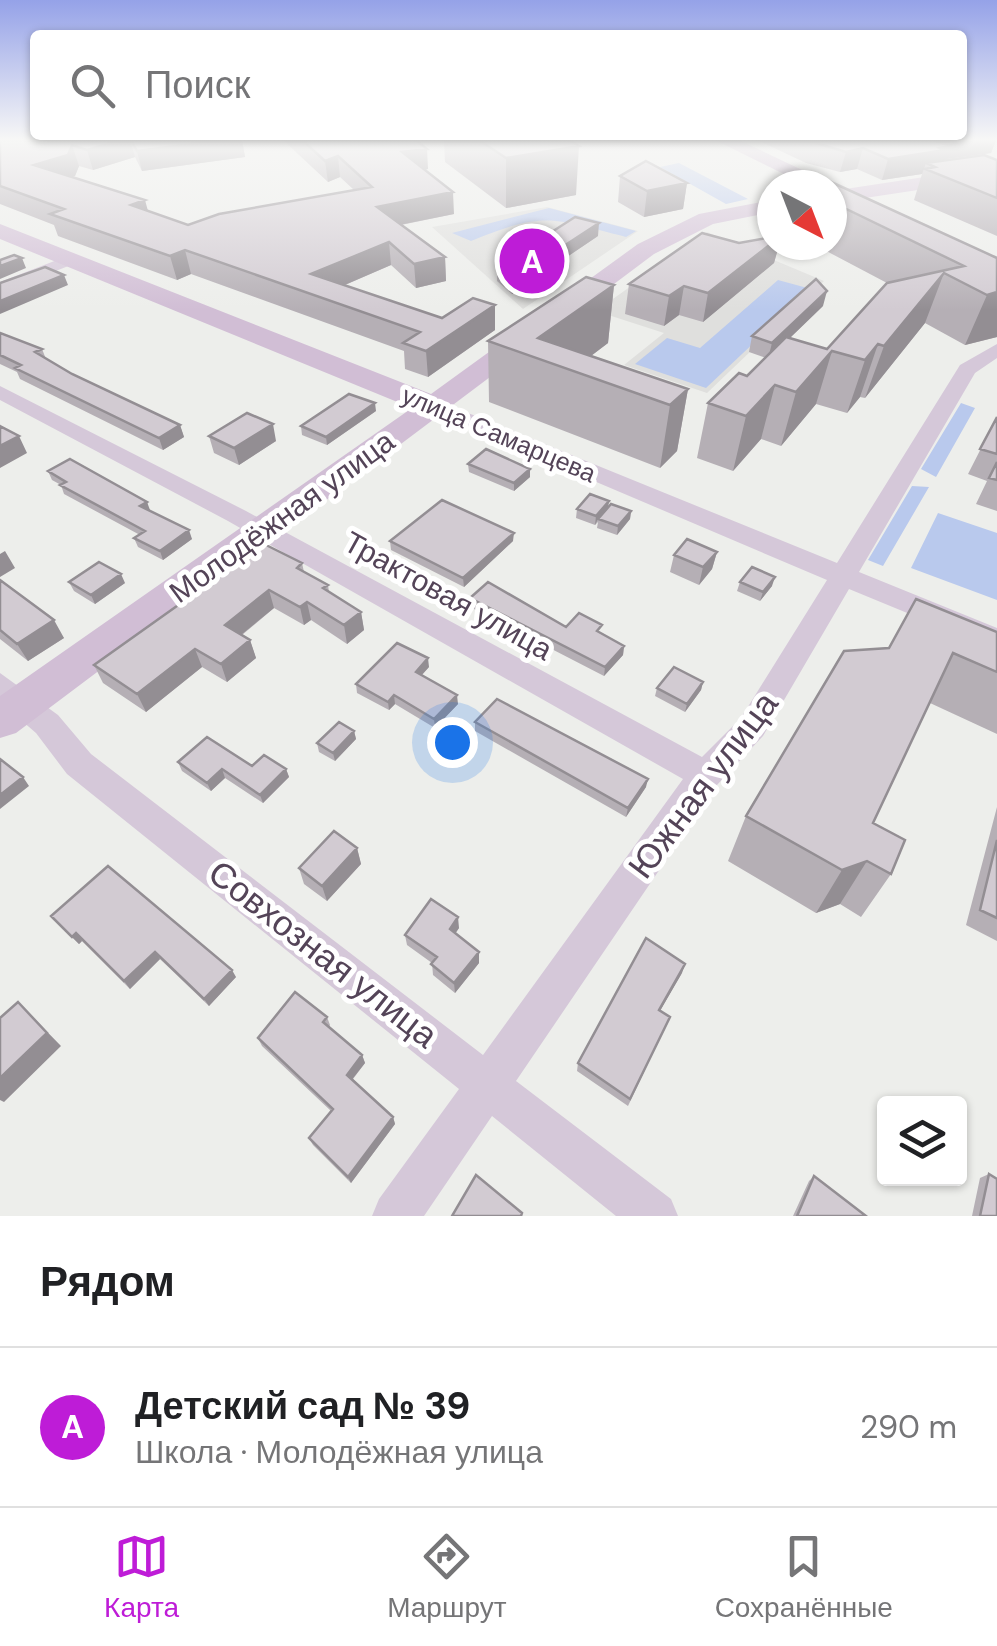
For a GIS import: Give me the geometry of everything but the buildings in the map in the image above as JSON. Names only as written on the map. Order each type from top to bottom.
[{"type":"main road","points":[[847,198],[881,212]]},
{"type":"street","name":"Молодёжная улица","points":[[8,703],[265,532],[677,230],[706,218],[757,209]]},
{"type":"street","name":"улица Самарцева","points":[[0,230],[997,640]]},
{"type":"street","points":[[0,288],[70,260]]},
{"type":"street","name":"Южная улица","points":[[396,1216],[706,775],[752,726],[845,578],[967,369],[997,350]]},
{"type":"street","name":"Трактовая улица","points":[[0,392],[265,532],[706,775]]},
{"type":"street","name":"Совхозная улица","points":[[8,703],[79,764],[654,1216]]},
{"type":"shaded area","points":[[713,197],[748,199],[726,204]]},
{"type":"shaded area","points":[[547,207],[638,231],[523,309],[432,227]]},
{"type":"shaded area","points":[[549,208],[636,231],[626,237],[548,221],[516,225],[471,241],[452,233]]},
{"type":"shaded area","points":[[707,232],[757,253],[757,260],[774,260],[824,281],[707,393],[624,365],[664,333],[596,311]]},
{"type":"shaded area","points":[[778,280],[811,289],[706,388],[635,364],[667,338],[700,348]]},
{"type":"shaded area","points":[[961,403],[975,408],[936,477],[921,469]]},
{"type":"shaded area","points":[[912,486],[929,487],[883,566],[868,560]]},
{"type":"shaded area","points":[[938,513],[997,533],[997,600],[911,568]]},
{"type":"place","name":"Детский сад № 39","points":[[532,261]]}]
